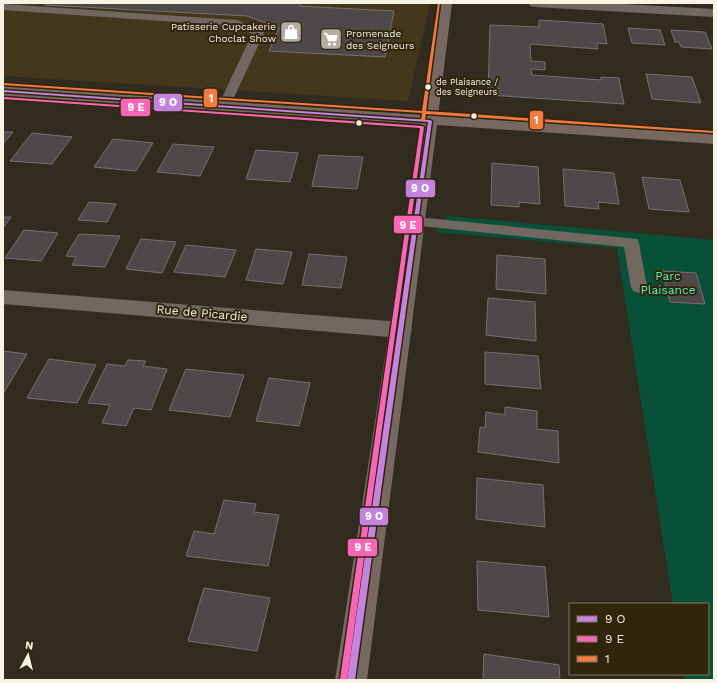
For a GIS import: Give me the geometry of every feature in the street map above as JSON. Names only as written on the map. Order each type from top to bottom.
[{"type":"street","points":[[351,680],[446,3]]},
{"type":"street","points":[[535,3],[694,7],[714,13]]},
{"type":"street","points":[[3,91],[714,139]]},
{"type":"street","name":"Rue de Picardie","points":[[3,297],[401,330]]},
{"type":"lane","points":[[3,7],[237,23],[258,33],[224,106]]},
{"type":"lane","points":[[416,222],[631,243],[639,287]]},
{"type":"shaded area","points":[[5,3],[430,3],[408,101],[3,76],[3,5]]},
{"type":"green space","name":"Parc Plaisance","points":[[448,216],[714,240],[714,680],[685,680],[684,675],[709,675],[709,603],[673,603],[617,248],[436,232]]},
{"type":"building","name":"Promenade des Seigneurs","points":[[47,3],[300,3],[299,6],[394,11],[385,57],[269,51],[279,28],[247,16],[45,5]]},
{"type":"building","points":[[539,20],[603,24],[607,44],[597,43],[598,49],[530,44],[531,61],[545,62],[545,70],[531,69],[532,75],[601,80],[601,77],[619,78],[624,104],[488,95],[490,25],[539,27]]},
{"type":"building","points":[[628,28],[660,30],[665,45],[632,43]]},
{"type":"building","points":[[671,30],[705,32],[712,49],[681,47],[679,42],[675,42]]},
{"type":"building","points":[[646,74],[692,77],[701,103],[652,99]]},
{"type":"building","points":[[3,132],[13,132],[3,144]]},
{"type":"building","points":[[32,133],[72,137],[52,164],[10,161]]},
{"type":"building","points":[[113,139],[153,143],[136,171],[94,167]]},
{"type":"building","points":[[173,144],[214,147],[200,176],[157,172]]},
{"type":"building","points":[[256,150],[298,153],[290,182],[246,179]]},
{"type":"building","points":[[319,155],[363,157],[357,189],[312,186]]},
{"type":"building","points":[[492,163],[538,167],[540,204],[519,202],[519,207],[491,205]]},
{"type":"building","points":[[563,169],[614,173],[619,204],[598,202],[599,209],[565,206]]},
{"type":"building","points":[[642,177],[680,180],[689,212],[649,209]]},
{"type":"building","points":[[89,202],[116,204],[107,222],[78,220]]},
{"type":"building","points":[[3,217],[11,217],[3,228]]},
{"type":"building","points":[[24,230],[58,233],[41,261],[5,258]]},
{"type":"building","points":[[79,234],[120,236],[105,267],[72,265],[76,257],[66,256]]},
{"type":"building","points":[[141,239],[176,242],[162,273],[126,269]]},
{"type":"building","points":[[186,245],[236,250],[225,277],[174,272]]},
{"type":"building","points":[[256,249],[292,252],[283,284],[246,280]]},
{"type":"building","points":[[309,254],[347,257],[341,288],[302,285]]},
{"type":"building","points":[[497,255],[545,259],[546,294],[496,289]]},
{"type":"building","points":[[662,271],[696,273],[705,304],[670,302]]},
{"type":"building","points":[[488,298],[535,302],[536,341],[486,335]]},
{"type":"building","points":[[3,351],[27,354],[3,394]]},
{"type":"building","points":[[485,352],[538,356],[541,389],[485,384]]},
{"type":"building","points":[[49,359],[96,365],[77,403],[27,398]]},
{"type":"building","points":[[128,360],[146,361],[143,366],[167,369],[151,410],[134,408],[126,426],[102,423],[110,405],[88,403],[107,364],[125,366]]},
{"type":"building","points":[[186,369],[244,375],[230,417],[169,410]]},
{"type":"building","points":[[269,378],[310,383],[299,426],[256,421]]},
{"type":"building","points":[[505,407],[537,411],[537,429],[558,431],[559,463],[478,452],[480,427],[485,428],[486,412],[505,415]]},
{"type":"building","points":[[477,478],[543,485],[545,527],[476,519]]},
{"type":"building","points":[[224,500],[256,504],[254,512],[279,515],[268,566],[186,556],[194,531],[214,534]]},
{"type":"building","points":[[477,561],[545,567],[549,617],[478,610]]},
{"type":"building","points":[[204,588],[270,598],[257,651],[188,641]]},
{"type":"building","points":[[484,654],[559,665],[560,680],[483,680]]},
{"type":"transit line","name":"1","points":[[423,120],[439,3]]},
{"type":"transit line","name":"1","points":[[3,84],[714,132]]},
{"type":"transit line","points":[[3,91],[430,121],[351,680]]},
{"type":"transit line","points":[[3,98],[422,127],[344,679]]},
{"type":"place","name":"Patisserie Cupcakerie Choclat Show","points":[[291,32]]},
{"type":"place","name":"Promenade des Seigneurs","points":[[331,39]]},
{"type":"place","name":"de Plaisance / des Seigneurs","points":[[428,87]]}]
